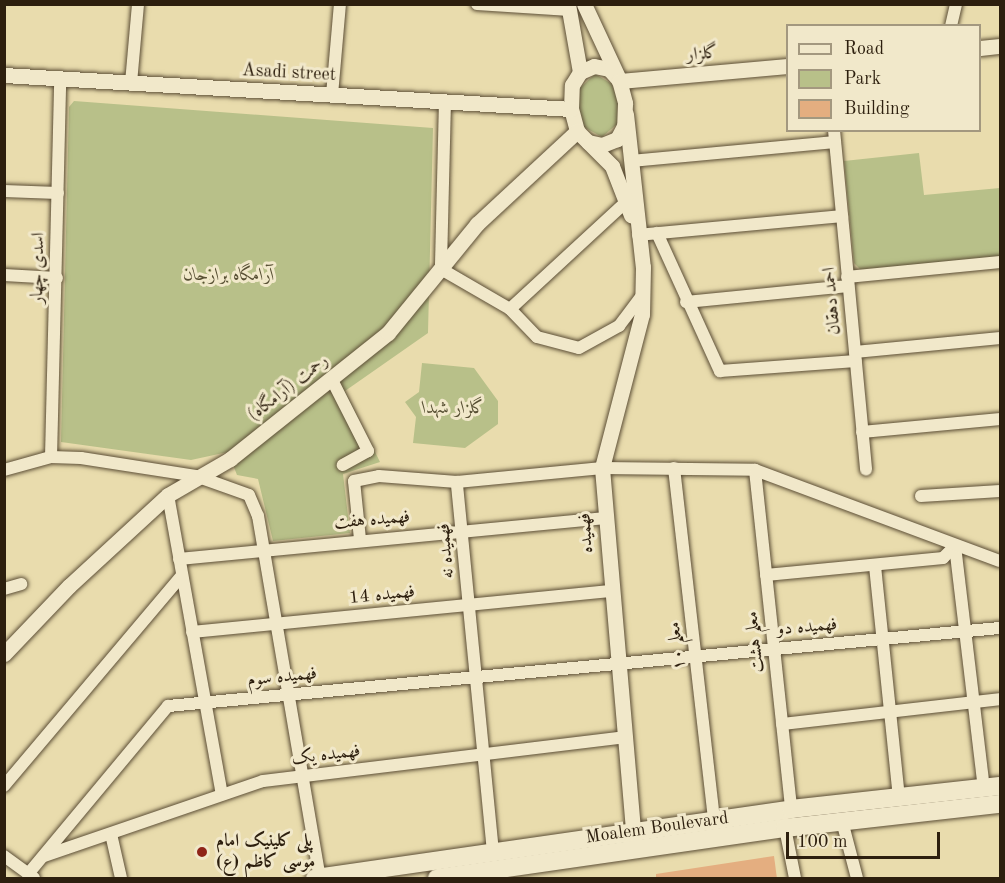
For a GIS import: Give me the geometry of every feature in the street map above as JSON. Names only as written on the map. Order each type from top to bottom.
[{"type":"main road","name":"Moalem Boulevard","points":[[437,879],[634,841],[714,819],[992,787]]},
{"type":"main road","name":"Moalem Boulevard","points":[[318,878],[493,852],[785,828],[1000,804]]},
{"type":"street","points":[[131,83],[138,4]]},
{"type":"street","points":[[332,95],[340,4]]},
{"type":"street","points":[[477,4],[569,7],[580,72],[571,109],[582,137],[612,166],[638,235]]},
{"type":"street","points":[[584,4],[619,81],[626,114],[638,235]]},
{"type":"street","points":[[951,24],[956,4]]},
{"type":"street","points":[[981,48],[1000,46]]},
{"type":"street","points":[[580,72],[594,66],[609,69],[619,81]]},
{"type":"street","name":"گلزار","points":[[619,81],[786,66]]},
{"type":"street","name":"Asadi street","points":[[4,75],[571,109]]},
{"type":"street","name":"اسدی چهار","points":[[51,457],[60,79]]},
{"type":"street","points":[[445,101],[441,269],[510,309],[537,338],[579,348],[619,326],[643,294]]},
{"type":"street","points":[[582,137],[603,145],[616,139],[626,114]]},
{"type":"street","points":[[631,160],[834,136]]},
{"type":"street","name":"احمد دهقان","points":[[834,136],[866,469]]},
{"type":"street","name":"رحمت (آرامگاه)","points":[[7,648],[168,495],[196,476],[230,459],[388,333],[477,224],[582,137]]},
{"type":"street","points":[[4,191],[58,193]]},
{"type":"street","points":[[510,309],[626,201]]},
{"type":"street","points":[[638,235],[842,216]]},
{"type":"street","points":[[657,233],[686,302],[720,371],[855,357],[1000,338]]},
{"type":"street","name":"فهمیده","points":[[634,841],[603,518],[602,468],[635,354],[643,294],[638,235]]},
{"type":"street","points":[[686,302],[1000,262]]},
{"type":"street","points":[[4,275],[57,278]]},
{"type":"street","points":[[331,378],[368,451],[343,465]]},
{"type":"street","points":[[862,432],[1000,419]]},
{"type":"street","points":[[4,470],[51,457],[196,476],[249,495],[264,548],[304,779],[318,878]]},
{"type":"street","points":[[360,539],[354,481],[379,476],[457,482],[602,468],[755,470],[1000,561]]},
{"type":"street","name":"معلم ۱۰","points":[[674,468],[714,819]]},
{"type":"street","name":"معلم هشت","points":[[755,470],[790,809]]},
{"type":"street","name":"فهمیده نه","points":[[457,482],[493,852]]},
{"type":"street","points":[[921,496],[1000,490]]},
{"type":"street","points":[[168,495],[222,794]]},
{"type":"street","name":"فهمیده هفت","points":[[179,559],[264,548],[603,518]]},
{"type":"street","points":[[766,575],[943,558],[955,546]]},
{"type":"street","points":[[955,546],[974,704],[992,787]]},
{"type":"street","points":[[876,566],[899,797]]},
{"type":"street","points":[[4,786],[182,575]]},
{"type":"street","points":[[4,589],[21,584]]},
{"type":"street","name":"فهمیده 14","points":[[192,632],[610,591]]},
{"type":"street","name":"فهمیده دو","points":[[617,662],[1000,628]]},
{"type":"street","name":"فهمیده سوم","points":[[31,877],[43,856],[168,706],[617,662]]},
{"type":"street","points":[[782,724],[974,704],[1000,699]]},
{"type":"street","name":"فهمیده یک","points":[[43,856],[222,794],[304,779],[483,758],[624,737]]},
{"type":"street","points":[[842,821],[857,879]]},
{"type":"street","points":[[785,828],[795,879]]},
{"type":"street","points":[[111,834],[121,879]]},
{"type":"street","points":[[4,856],[31,877]]},
{"type":"green space","points":[[595,74],[612,84],[618,103],[617,124],[602,137],[584,127],[579,108],[580,88]]},
{"type":"green space","name":"آرامگاه برازجان","points":[[74,101],[433,128],[428,333],[345,391],[380,462],[343,474],[350,533],[273,541],[258,479],[237,475],[228,452],[191,460],[61,442],[69,107]]},
{"type":"green space","points":[[919,153],[924,195],[1000,188],[1000,256],[861,270],[854,263],[844,161]]},
{"type":"green space","name":"گلزار شهدا","points":[[422,363],[474,368],[498,401],[498,424],[465,448],[413,443],[416,417],[405,402],[419,392]]},
{"type":"building","points":[[774,856],[777,879],[656,879],[656,874]]},
{"type":"place","name":"پلی کلینیک امام موسی کاظم (ع)","points":[[202,852]]}]
